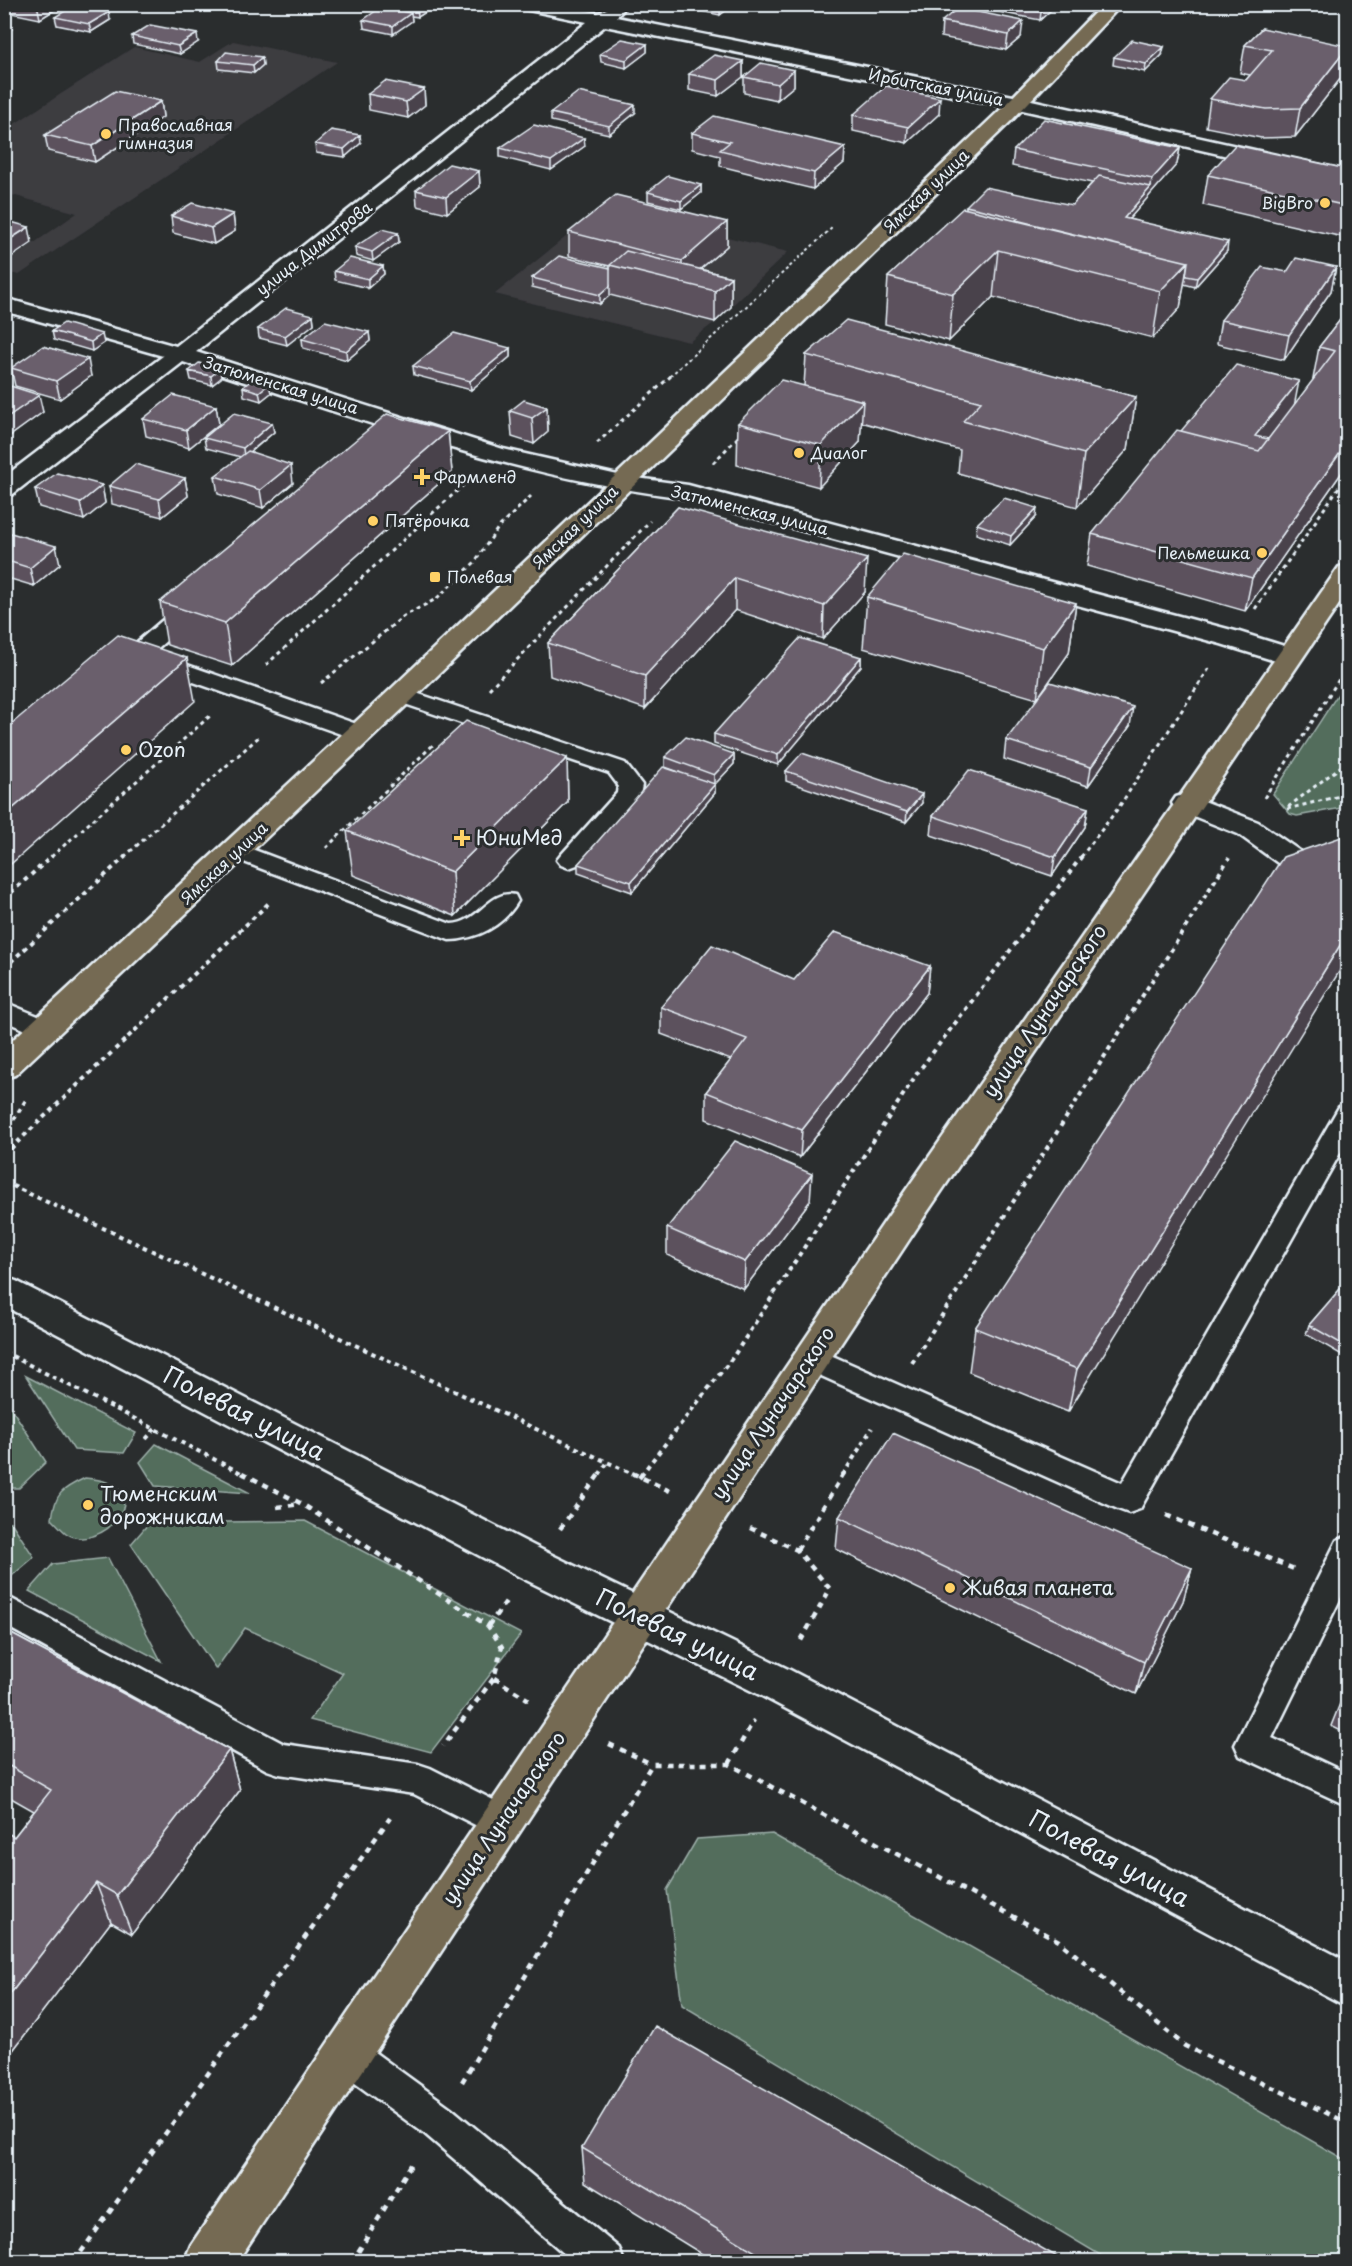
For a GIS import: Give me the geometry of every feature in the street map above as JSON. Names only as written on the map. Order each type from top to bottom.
[{"type":"main road","name":"Ямская улица","points":[[4,1067],[236,851],[622,483],[1018,103],[1113,4]]},
{"type":"main road","name":"улица Луначарского","points":[[208,2262],[809,1358],[1186,803],[1347,572]]},
{"type":"street","name":"Ирбитская улица","points":[[524,4],[1018,103],[1347,177]]},
{"type":"street","name":"улица Димитрова","points":[[4,489],[180,354],[621,4]]},
{"type":"street","name":"Затюменская улица","points":[[4,304],[180,354],[406,424],[497,455],[622,483],[679,490],[1230,638],[1288,657]]},
{"type":"street","points":[[1186,803],[1248,828],[1312,875],[1347,852]]},
{"type":"street","name":"Полевая улица","points":[[4,1290],[523,1559],[776,1683],[1347,1986]]},
{"type":"lane","points":[[388,440],[406,424]]},
{"type":"lane","points":[[119,669],[208,593]]},
{"type":"lane","points":[[137,654],[360,733]]},
{"type":"lane","points":[[400,695],[617,768],[628,779],[630,790],[628,795],[569,860]]},
{"type":"lane","points":[[236,851],[449,932],[466,932],[480,927],[506,902]]},
{"type":"lane","points":[[4,1011],[46,1029]]},
{"type":"lane","points":[[809,1358],[1129,1500],[1347,1114]]},
{"type":"lane","points":[[1347,1549],[1252,1745],[1347,1791]]},
{"type":"lane","points":[[4,1609],[279,1759],[418,1779],[501,1821]]},
{"type":"lane","points":[[346,2054],[438,2121],[605,2262]]},
{"type":"path","points":[[4,1155],[463,716],[679,490],[698,477],[747,428]]},
{"type":"path","points":[[639,1478],[733,1357],[918,1072],[1119,807],[1230,638],[1257,606],[1347,474]]},
{"type":"path","points":[[4,1182],[797,1550],[892,1394],[1248,828],[1256,811],[1347,665]]},
{"type":"path","points":[[1347,761],[1285,810],[1347,794]]},
{"type":"path","points":[[4,1352],[302,1504],[488,1626],[502,1647],[494,1678],[418,1779],[74,2262]]},
{"type":"path","points":[[146,1439],[155,1429]]},
{"type":"path","points":[[1129,1500],[1331,1584]]},
{"type":"path","points":[[277,1507],[302,1504]]},
{"type":"path","points":[[352,2262],[652,1764],[729,1764],[1059,1941],[1185,2046],[1347,2123]]},
{"type":"shaded area","points":[[233,41],[337,62],[19,275],[5,272],[4,264],[77,213],[5,193],[5,130],[134,47],[200,62]]},
{"type":"shaded area","points":[[603,207],[788,252],[715,322],[689,342],[495,294]]},
{"type":"green space","points":[[1347,680],[1347,807],[1297,816],[1290,814],[1273,794]]},
{"type":"green space","points":[[26,1376],[136,1433],[124,1453],[74,1450]]},
{"type":"green space","points":[[4,1397],[46,1462],[19,1488],[5,1488]]},
{"type":"green space","points":[[156,1444],[250,1493],[155,1486],[140,1462]]},
{"type":"green space","points":[[85,1478],[109,1483],[121,1492],[124,1504],[119,1517],[108,1528],[94,1535],[80,1538],[66,1533],[52,1519],[55,1503],[61,1493]]},
{"type":"green space","points":[[305,1521],[521,1634],[431,1752],[310,1720],[343,1673],[245,1628],[216,1669],[131,1544],[149,1523]]},
{"type":"green space","points":[[4,1522],[11,1522],[34,1557],[7,1580],[4,1579]]},
{"type":"green space","points":[[108,1558],[161,1661],[29,1591],[53,1564]]},
{"type":"green space","points":[[772,1834],[1347,2161],[1347,2261],[1110,2261],[682,2005],[667,1890],[697,1839]]},
{"type":"building","points":[[1003,4],[1049,4],[1041,12]]},
{"type":"building","points":[[75,5],[109,12],[89,24],[55,17]]},
{"type":"building","points":[[381,7],[411,13],[393,26],[363,20]]},
{"type":"building","points":[[958,8],[1023,21],[1008,35],[942,21]]},
{"type":"building","points":[[150,25],[197,34],[178,46],[132,36]]},
{"type":"building","points":[[1262,28],[1347,46],[1300,108],[1266,109],[1210,99],[1229,77],[1246,80],[1272,50],[1245,45]]},
{"type":"building","points":[[622,39],[647,44],[626,60],[600,54]]},
{"type":"building","points":[[1132,40],[1164,47],[1146,64],[1114,57]]},
{"type":"building","points":[[226,52],[262,57],[253,65],[218,61]]},
{"type":"building","points":[[714,55],[743,61],[718,80],[689,74]]},
{"type":"building","points":[[761,63],[794,70],[778,84],[744,77]]},
{"type":"building","points":[[385,81],[424,89],[406,102],[368,94]]},
{"type":"building","points":[[886,86],[940,98],[908,127],[853,115]]},
{"type":"building","points":[[115,91],[161,101],[92,146],[45,135]]},
{"type":"building","points":[[578,92],[635,105],[609,126],[551,113]]},
{"type":"building","points":[[714,116],[845,147],[814,173],[720,150],[730,142],[692,133]]},
{"type":"building","points":[[1044,119],[1180,148],[1152,179],[1014,150]]},
{"type":"building","points":[[534,125],[584,138],[551,161],[500,148]]},
{"type":"building","points":[[331,130],[360,135],[344,149],[315,144]]},
{"type":"building","points":[[1235,145],[1347,169],[1347,206],[1208,175]]},
{"type":"building","points":[[449,164],[479,171],[446,197],[416,190]]},
{"type":"building","points":[[668,176],[701,185],[681,201],[648,192]]},
{"type":"building","points":[[1099,176],[1151,187],[1124,218],[1228,242],[1197,278],[1186,276],[1188,262],[966,206],[985,187],[1072,205]]},
{"type":"building","points":[[616,195],[727,222],[682,261],[569,232]]},
{"type":"building","points":[[192,203],[233,214],[211,228],[171,216]]},
{"type":"building","points":[[963,208],[1188,262],[1160,291],[998,250],[953,294],[888,277]]},
{"type":"building","points":[[4,220],[29,227],[4,243]]},
{"type":"building","points":[[382,229],[398,233],[372,252],[355,247]]},
{"type":"building","points":[[626,251],[731,277],[715,291],[610,265]]},
{"type":"building","points":[[559,256],[610,268],[610,286],[600,295],[532,278]]},
{"type":"building","points":[[350,258],[383,266],[368,279],[334,271]]},
{"type":"building","points":[[1296,258],[1336,267],[1289,335],[1221,320],[1262,267],[1287,272]]},
{"type":"building","points":[[286,308],[313,315],[285,336],[258,329]]},
{"type":"building","points":[[1347,311],[1347,443],[1252,578],[1092,534],[1177,430],[1259,451],[1335,351],[1319,347]]},
{"type":"building","points":[[846,320],[1136,397],[1084,454],[963,421],[981,402],[806,355]]},
{"type":"building","points":[[325,321],[369,332],[346,351],[302,339]]},
{"type":"building","points":[[64,323],[102,334],[91,342],[52,331]]},
{"type":"building","points":[[454,333],[510,348],[470,381],[413,366]]},
{"type":"building","points":[[43,346],[88,359],[56,381],[11,368]]},
{"type":"building","points":[[199,363],[220,369],[211,376],[189,371]]},
{"type":"building","points":[[1236,365],[1299,381],[1255,436],[1268,439],[1259,451],[1181,431]]},
{"type":"building","points":[[253,379],[269,384],[259,392],[243,387]]},
{"type":"building","points":[[781,380],[863,401],[821,445],[738,423]]},
{"type":"building","points":[[4,384],[39,395],[6,418],[4,417]]},
{"type":"building","points":[[173,395],[216,406],[186,430],[143,419]]},
{"type":"building","points":[[524,400],[547,407],[532,418],[510,411]]},
{"type":"building","points":[[234,413],[272,423],[243,448],[204,438]]},
{"type":"building","points":[[387,414],[448,431],[225,623],[160,602]]},
{"type":"building","points":[[248,451],[291,465],[260,490],[215,476]]},
{"type":"building","points":[[135,464],[185,478],[159,499],[109,486]]},
{"type":"building","points":[[57,473],[102,485],[80,503],[35,489]]},
{"type":"building","points":[[1004,498],[1037,508],[1011,536],[977,524]]},
{"type":"building","points":[[678,507],[867,559],[824,606],[735,578],[645,676],[548,643]]},
{"type":"building","points":[[4,531],[56,546],[30,568],[4,560]]},
{"type":"building","points":[[903,554],[1076,603],[1043,648],[867,597]]},
{"type":"building","points":[[118,635],[187,658],[4,816],[4,730]]},
{"type":"building","points":[[800,638],[861,657],[778,755],[714,734]]},
{"type":"building","points":[[1050,682],[1133,707],[1091,767],[1006,740]]},
{"type":"building","points":[[466,721],[567,758],[452,872],[347,831]]},
{"type":"building","points":[[686,737],[734,754],[714,775],[665,757]]},
{"type":"building","points":[[802,753],[922,794],[907,812],[786,771]]},
{"type":"building","points":[[663,767],[715,784],[631,882],[578,864]]},
{"type":"building","points":[[969,770],[1088,808],[1055,857],[933,816]]},
{"type":"building","points":[[1347,835],[1347,934],[1077,1369],[975,1328],[1283,857]]},
{"type":"building","points":[[835,932],[930,966],[802,1130],[706,1092],[747,1039],[661,1007],[712,945],[794,980]]},
{"type":"building","points":[[735,1141],[812,1174],[745,1262],[667,1228]]},
{"type":"building","points":[[1347,1281],[1347,1347],[1309,1325]]},
{"type":"building","points":[[893,1433],[1192,1568],[1144,1662],[839,1517]]},
{"type":"building","points":[[4,1630],[229,1750],[117,1895],[96,1883],[4,2002],[4,1831],[14,1837],[51,1790],[4,1763]]},
{"type":"building","points":[[655,2026],[1066,2262],[772,2262],[582,2148]]},
{"type":"place","name":"Православная гимназия","points":[[106,134]]},
{"type":"place","name":"BigBro","points":[[1325,203]]},
{"type":"place","name":"Диалог","points":[[799,453]]},
{"type":"place","name":"Фармленд","points":[[422,477]]},
{"type":"place","name":"Пятёрочка","points":[[373,521]]},
{"type":"place","name":"Пельмешка","points":[[1262,553]]},
{"type":"place","name":"Полевая","points":[[435,577]]},
{"type":"place","name":"Ozon","points":[[126,750]]},
{"type":"place","name":"ЮниМед","points":[[462,838]]},
{"type":"place","name":"Тюменским дорожникам","points":[[88,1505]]},
{"type":"place","name":"Живая планета","points":[[950,1588]]}]
